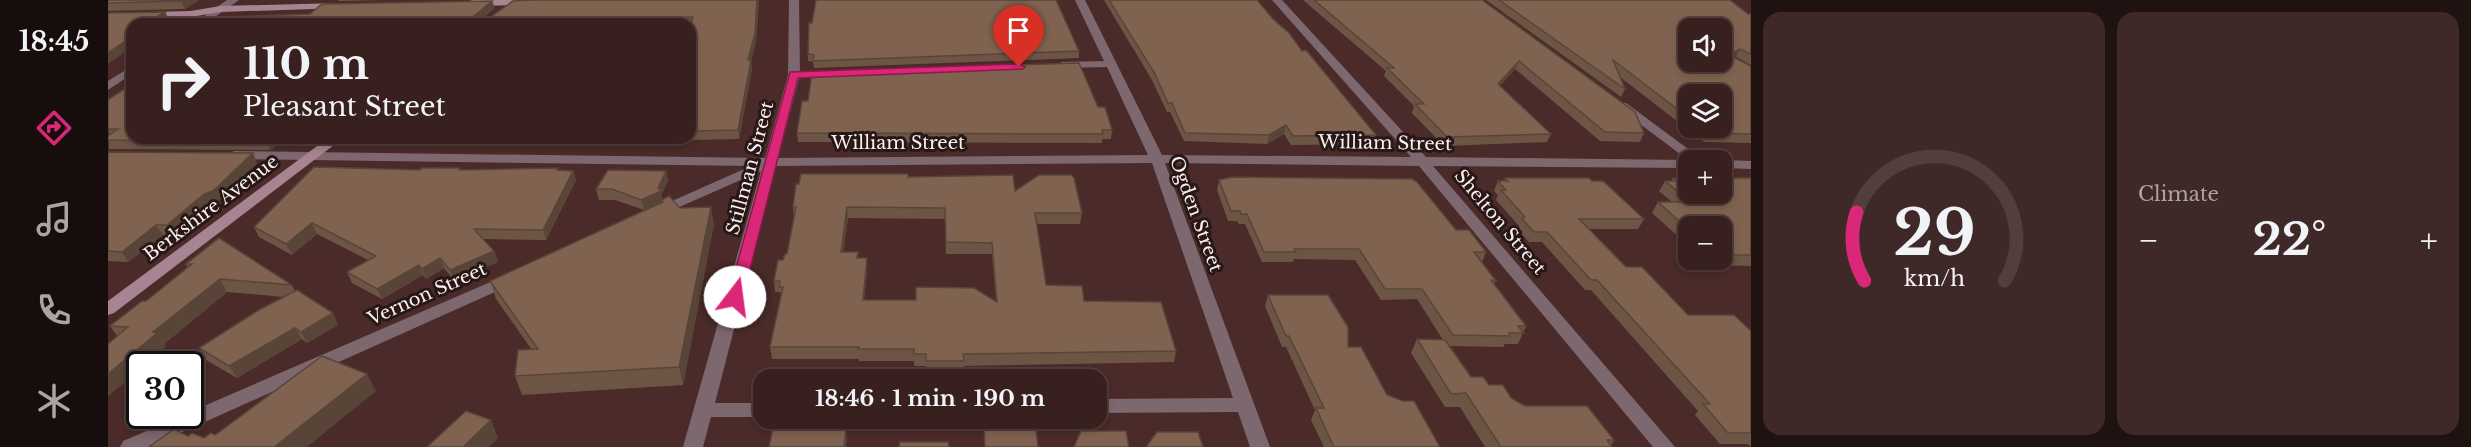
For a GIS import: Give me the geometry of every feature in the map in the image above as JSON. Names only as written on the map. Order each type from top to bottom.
[{"type":"main road","points":[[493,17],[513,1]]},
{"type":"main road","points":[[465,3],[535,2]]},
{"type":"main road","points":[[108,6],[207,4],[220,9]]},
{"type":"main road","points":[[108,16],[191,14],[220,9],[348,6]]},
{"type":"main road","name":"Berkshire Avenue","points":[[108,309],[328,144]]},
{"type":"street","points":[[207,18],[234,0]]},
{"type":"street","name":"Stillman Street","points":[[693,447],[772,162],[800,74],[794,0]]},
{"type":"street","name":"Ogden Street","points":[[1080,0],[1156,159],[1260,447]]},
{"type":"street","name":"Shelton Street","points":[[1277,0],[1423,162],[1665,447]]},
{"type":"street","points":[[1051,66],[1110,64]]},
{"type":"street","points":[[108,86],[126,73]]},
{"type":"street","points":[[1611,98],[1683,150]]},
{"type":"street","name":"William Street","points":[[222,155],[772,162],[1156,159],[1678,164]]},
{"type":"street","points":[[642,220],[772,162]]},
{"type":"street","points":[[1732,164],[1751,165]]},
{"type":"street","name":"Vernon Street","points":[[130,447],[522,273]]},
{"type":"street","points":[[1107,406],[1244,405]]},
{"type":"street","points":[[704,410],[753,410]]},
{"type":"building","points":[[108,0],[183,0],[108,3]]},
{"type":"building","points":[[757,0],[755,33],[748,60],[751,60],[738,130],[696,131],[696,18],[489,18],[513,1]]},
{"type":"building","points":[[816,0],[1056,0],[1079,51],[813,61],[814,55],[808,54],[809,23],[812,23]]},
{"type":"building","points":[[1109,0],[1257,0],[1289,33],[1302,51],[1306,50],[1376,135],[1293,136],[1286,125],[1269,135],[1185,133],[1172,103],[1168,103],[1154,72]]},
{"type":"building","points":[[1314,0],[1482,0],[1635,112],[1644,133],[1605,132],[1519,61],[1498,84],[1551,134],[1447,137],[1415,104],[1424,104],[1387,68],[1394,68]]},
{"type":"building","points":[[1499,0],[1730,0],[1751,14],[1751,54],[1740,49],[1732,53],[1732,18],[1678,18],[1678,72],[1732,72],[1732,55],[1751,66],[1751,134],[1732,134],[1732,84],[1678,84],[1678,110],[1613,60],[1625,89]]},
{"type":"building","points":[[492,1],[474,16],[477,18],[201,18],[310,14],[322,4]]},
{"type":"building","points":[[165,12],[155,18],[126,18],[126,41],[108,53],[108,13]]},
{"type":"building","points":[[1079,63],[1098,107],[1105,107],[1112,130],[1102,130],[1103,134],[797,133],[802,101],[808,101],[812,72]]},
{"type":"building","points":[[126,88],[126,140],[108,140],[108,136],[118,129],[108,129],[108,100]]},
{"type":"building","points":[[108,152],[253,153],[214,190],[203,195],[167,225],[156,225],[122,252],[108,251]]},
{"type":"building","points":[[314,167],[420,170],[422,168],[460,168],[459,170],[558,168],[557,170],[573,171],[543,230],[474,229],[494,251],[450,270],[440,258],[422,269],[419,265],[377,289],[347,272],[376,256],[312,223],[286,244],[254,227]]},
{"type":"building","points":[[608,170],[666,171],[658,188],[661,191],[641,200],[612,189],[596,189]]},
{"type":"building","points":[[801,174],[908,174],[908,177],[1013,175],[1015,191],[1039,175],[1071,175],[1074,178],[1082,213],[1035,213],[1046,285],[1082,286],[1084,301],[1161,302],[1176,351],[963,354],[964,361],[926,361],[926,354],[914,354],[914,349],[770,347],[783,287],[779,287],[780,281],[774,281],[778,260],[783,260],[787,254],[796,207],[793,207],[796,184],[799,184]],"holes":[[[847,207],[945,208],[946,242],[992,243],[997,302],[974,288],[916,287],[916,300],[863,300],[867,258],[857,258],[858,252],[841,252]]]},
{"type":"building","points":[[1232,177],[1412,179],[1417,182],[1456,230],[1469,230],[1486,252],[1474,252],[1496,281],[1491,280],[1526,326],[1518,326],[1524,333],[1509,333],[1509,336],[1453,335],[1422,289],[1385,289],[1359,249],[1294,249],[1296,252],[1264,252],[1247,214],[1231,211],[1219,180]]},
{"type":"building","points":[[1505,178],[1589,178],[1592,181],[1603,181],[1644,219],[1579,219],[1626,267],[1642,267],[1688,315],[1734,315],[1751,331],[1751,433],[1728,433],[1703,404],[1710,404],[1597,280],[1591,280],[1547,232],[1534,232],[1522,219],[1525,217],[1501,190],[1506,190],[1498,181],[1508,181]]},
{"type":"building","points":[[1673,178],[1678,178],[1678,192],[1665,181],[1676,181]]},
{"type":"building","points":[[1732,178],[1751,178],[1751,255],[1732,255],[1732,216],[1678,216],[1678,220],[1658,202],[1732,204]]},
{"type":"building","points":[[669,196],[680,208],[711,207],[679,367],[515,376],[518,350],[538,349],[490,281],[663,202],[660,201]]},
{"type":"building","points":[[219,238],[292,285],[220,279],[153,332],[157,333],[135,351],[126,351],[126,359],[108,374],[108,344],[128,327],[110,326],[192,264],[186,264]]},
{"type":"building","points":[[297,290],[333,313],[301,332],[295,328],[229,366],[199,348],[259,310]]},
{"type":"building","points":[[1268,295],[1328,295],[1348,327],[1348,347],[1361,347],[1387,395],[1403,401],[1414,401],[1440,447],[1334,447],[1316,408],[1324,408],[1289,336],[1286,336]]},
{"type":"building","points":[[1417,339],[1445,340],[1471,377],[1483,377],[1489,385],[1503,385],[1511,398],[1525,406],[1587,406],[1614,440],[1607,440],[1612,447],[1501,447],[1466,393],[1451,394]]},
{"type":"building","points":[[322,356],[367,374],[274,447],[149,447],[174,429],[188,436],[192,433],[204,438],[211,433],[215,435]]},
{"type":"building","points":[[466,411],[491,420],[463,447],[427,447]]},
{"type":"building","points":[[773,429],[846,429],[844,447],[769,447]]},
{"type":"building","points":[[984,429],[1036,429],[1038,447],[985,447]]},
{"type":"building","points":[[1081,431],[1126,431],[1129,447],[1074,447]]},
{"type":"building","points":[[1157,432],[1198,432],[1203,447],[1146,447]]},
{"type":"building","points":[[900,442],[948,442],[949,447],[899,447]]},
{"type":"route","points":[[735,297],[794,75],[1019,67]]}]
